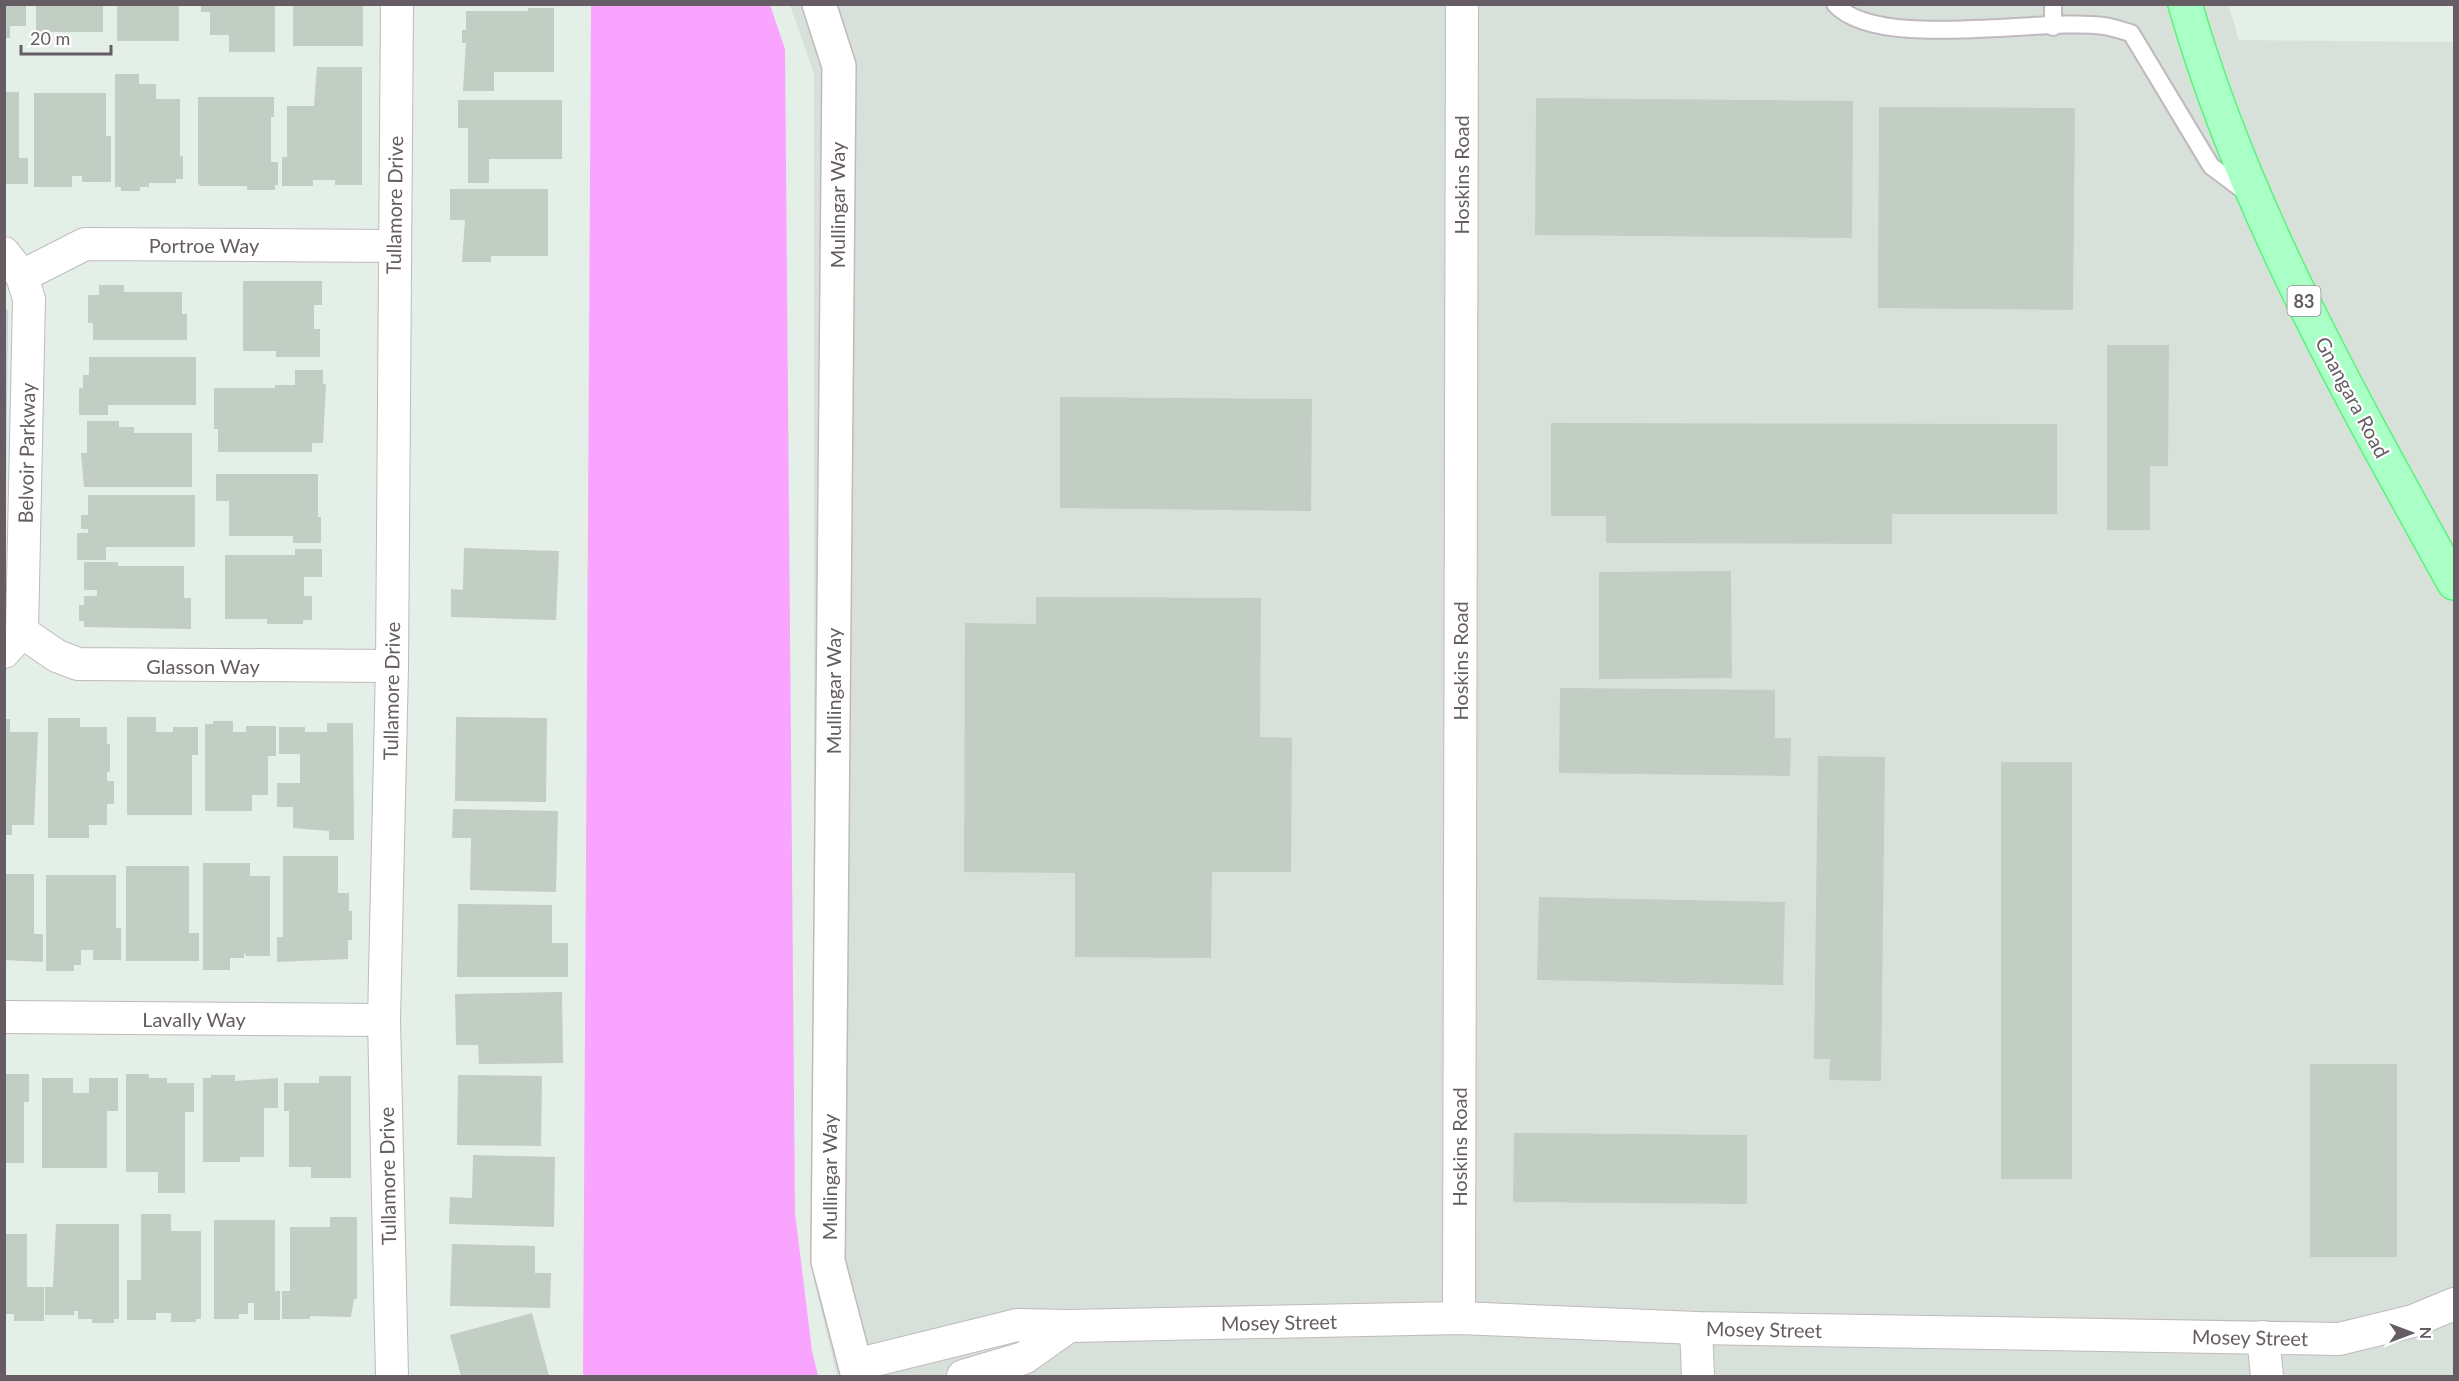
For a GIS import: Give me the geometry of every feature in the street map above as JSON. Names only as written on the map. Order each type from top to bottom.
[{"type":"main road","name":"Gnangara Road","points":[[2185,4],[2258,201],[2343,383],[2454,583]]},
{"type":"street","name":"Tullamore Drive","points":[[392,1377],[384,1020],[392,666],[397,4]]},
{"type":"street","name":"Mullingar Way","points":[[819,4],[838,66],[828,1261],[857,1371]]},
{"type":"street","name":"Hoskins Road","points":[[1459,1318],[1462,4]]},
{"type":"street","name":"Portroe Way","points":[[13,265],[85,244],[394,246]]},
{"type":"street","name":"Belvoir Parkway","points":[[13,265],[29,299],[13,642]]},
{"type":"street","name":"Glasson Way","points":[[13,642],[78,664],[392,666]]},
{"type":"street","name":"Lavally Way","points":[[4,1017],[384,1020]]},
{"type":"street","name":"Mosey Street","points":[[857,1371],[1017,1324],[1069,1326],[1459,1318],[1696,1328],[2339,1339],[2413,1321],[2454,1304]]},
{"type":"street","points":[[963,1377],[1024,1358],[1069,1326]]},
{"type":"street","points":[[1696,1328],[1698,1377]]},
{"type":"street","points":[[2263,1337],[2267,1377]]},
{"type":"lane","points":[[1835,4],[1843,13],[1882,26],[1937,29],[2103,26],[2131,33],[2211,166],[2258,201]]},
{"type":"lane","points":[[2053,4],[2053,27]]},
{"type":"shaded area","points":[[2228,4],[2239,40],[2454,42],[2454,1376],[837,1376],[814,1281],[814,74],[790,5]]},
{"type":"shaded area","points":[[591,5],[770,5],[785,49],[795,1213],[812,1351],[818,1376],[584,1376],[583,1373]]},
{"type":"shaded area","points":[[5,307],[8,311],[5,605]]},
{"type":"building","points":[[36,4],[103,4],[103,32],[36,32]]},
{"type":"building","points":[[117,4],[179,4],[179,41],[117,41]]},
{"type":"building","points":[[293,4],[363,4],[363,46],[293,46]]},
{"type":"building","points":[[4,5],[26,5],[26,26],[10,26],[10,38],[4,38]]},
{"type":"building","points":[[201,5],[275,5],[275,52],[229,52],[229,35],[210,35],[210,12],[201,12]]},
{"type":"building","points":[[528,8],[554,8],[554,72],[494,72],[494,91],[463,91],[466,43],[462,43],[462,30],[466,30],[466,11],[528,11]]},
{"type":"building","points":[[317,67],[362,67],[362,185],[335,185],[335,180],[313,180],[313,186],[282,186],[282,157],[287,157],[287,106],[314,106]]},
{"type":"building","points":[[115,74],[139,74],[139,84],[156,84],[156,99],[180,99],[180,156],[183,156],[183,179],[176,179],[176,183],[149,183],[149,187],[140,187],[140,191],[121,191],[121,187],[115,187]]},
{"type":"building","points":[[4,92],[19,92],[19,158],[28,158],[28,184],[4,184]]},
{"type":"building","points":[[34,93],[106,93],[106,136],[111,136],[111,182],[82,182],[82,176],[72,176],[72,187],[34,187]]},
{"type":"building","points":[[198,97],[274,97],[274,117],[271,117],[271,162],[278,162],[278,185],[275,185],[275,190],[247,190],[247,186],[200,186],[198,183]]},
{"type":"building","points":[[1536,98],[1853,101],[1852,238],[1535,235]]},
{"type":"building","points":[[458,100],[562,100],[562,159],[489,159],[489,183],[468,183],[468,128],[458,128]]},
{"type":"building","points":[[1879,107],[2075,108],[2073,310],[1878,308]]},
{"type":"building","points":[[450,189],[548,189],[548,256],[491,256],[491,262],[462,262],[465,220],[450,220]]},
{"type":"building","points":[[243,281],[322,281],[322,305],[314,305],[314,329],[320,329],[320,357],[276,357],[276,351],[243,351]]},
{"type":"building","points":[[99,285],[124,285],[124,292],[182,292],[182,314],[187,314],[187,340],[93,340],[93,323],[88,323],[88,295],[99,295]]},
{"type":"building","points":[[2107,345],[2169,345],[2168,466],[2150,466],[2150,530],[2107,530]]},
{"type":"building","points":[[89,357],[196,357],[196,405],[108,405],[108,415],[79,415],[79,388],[83,388],[83,375],[89,375]]},
{"type":"building","points":[[295,370],[323,370],[323,384],[326,384],[323,443],[312,443],[312,452],[218,452],[218,429],[214,429],[214,388],[275,388],[275,385],[295,385]]},
{"type":"building","points":[[1060,397],[1312,399],[1311,511],[1060,508]]},
{"type":"building","points":[[87,421],[119,421],[119,427],[134,427],[134,433],[192,433],[192,487],[84,487],[81,453],[87,453]]},
{"type":"building","points":[[1551,423],[2057,424],[2057,514],[1892,514],[1892,544],[1606,543],[1606,516],[1551,516]]},
{"type":"building","points":[[216,474],[318,474],[318,517],[321,517],[321,543],[293,543],[293,536],[229,536],[229,501],[216,501]]},
{"type":"building","points":[[88,495],[195,495],[195,547],[106,547],[106,560],[77,560],[77,533],[88,533],[88,529],[81,529],[81,515],[88,515]]},
{"type":"building","points":[[464,548],[559,551],[556,620],[451,617],[451,589],[463,590]]},
{"type":"building","points":[[295,549],[322,549],[322,577],[304,577],[304,596],[312,596],[312,620],[303,620],[303,624],[267,624],[267,619],[225,619],[225,555],[295,555]]},
{"type":"building","points":[[84,562],[118,562],[118,566],[184,566],[184,598],[191,598],[191,629],[84,627],[84,621],[79,621],[79,605],[84,605],[84,596],[97,596],[97,590],[84,590]]},
{"type":"building","points":[[1731,571],[1732,678],[1599,679],[1599,572]]},
{"type":"building","points":[[1036,597],[1261,598],[1260,737],[1292,738],[1291,872],[1212,872],[1211,958],[1075,957],[1075,873],[964,872],[965,623],[1036,624]]},
{"type":"building","points":[[1560,688],[1775,690],[1775,738],[1791,738],[1790,776],[1559,773]]},
{"type":"building","points":[[127,717],[156,717],[156,732],[173,732],[173,727],[198,727],[198,755],[192,755],[192,815],[127,815]]},
{"type":"building","points":[[456,717],[547,718],[546,802],[455,801]]},
{"type":"building","points":[[48,718],[80,718],[80,727],[107,727],[107,744],[110,744],[110,772],[107,772],[107,781],[114,781],[114,804],[107,804],[107,825],[89,825],[89,838],[48,838]]},
{"type":"building","points":[[4,719],[10,719],[10,732],[38,732],[34,825],[12,825],[12,835],[4,835]]},
{"type":"building","points":[[213,721],[233,721],[233,732],[246,732],[246,726],[276,726],[276,756],[268,756],[268,795],[252,795],[252,811],[205,811],[205,724],[213,724]]},
{"type":"building","points":[[327,723],[353,723],[354,840],[329,840],[329,831],[293,828],[293,807],[277,807],[277,783],[300,783],[300,754],[279,754],[279,727],[305,727],[305,732],[327,732]]},
{"type":"building","points":[[1818,756],[1885,757],[1881,1081],[1829,1080],[1830,1059],[1814,1059]]},
{"type":"building","points":[[2001,762],[2072,762],[2072,1179],[2001,1179]]},
{"type":"building","points":[[453,809],[558,811],[556,892],[470,890],[471,838],[452,838]]},
{"type":"building","points":[[283,856],[338,856],[338,893],[349,893],[349,911],[352,911],[352,940],[348,940],[348,959],[277,962],[277,937],[283,937]]},
{"type":"building","points":[[203,863],[250,863],[250,876],[270,876],[270,956],[246,956],[244,952],[244,958],[230,958],[230,970],[203,970]]},
{"type":"building","points":[[126,866],[189,866],[189,933],[199,933],[199,961],[126,961]]},
{"type":"building","points":[[4,874],[34,874],[34,934],[43,934],[43,962],[4,960]]},
{"type":"building","points":[[46,875],[116,875],[116,928],[121,928],[121,960],[93,960],[93,950],[81,950],[81,965],[74,965],[74,971],[46,971]]},
{"type":"building","points":[[1539,897],[1785,902],[1783,985],[1537,980]]},
{"type":"building","points":[[458,904],[552,905],[552,943],[568,943],[568,977],[457,977]]},
{"type":"building","points":[[562,992],[563,1063],[479,1064],[478,1045],[456,1045],[455,994]]},
{"type":"building","points":[[2310,1064],[2397,1064],[2397,1257],[2310,1257]]},
{"type":"building","points":[[4,1074],[29,1074],[29,1102],[24,1102],[24,1163],[4,1163]]},
{"type":"building","points":[[126,1074],[149,1074],[149,1078],[167,1078],[167,1083],[194,1083],[194,1112],[185,1112],[185,1193],[158,1193],[158,1172],[126,1172]]},
{"type":"building","points":[[211,1075],[235,1075],[235,1081],[278,1078],[278,1108],[264,1108],[264,1157],[240,1157],[240,1162],[203,1162],[203,1078],[211,1078]]},
{"type":"building","points":[[458,1075],[542,1076],[541,1146],[457,1145]]},
{"type":"building","points":[[319,1076],[351,1076],[351,1178],[311,1178],[311,1167],[289,1167],[289,1111],[284,1111],[284,1083],[319,1083]]},
{"type":"building","points":[[42,1078],[73,1078],[73,1093],[89,1093],[89,1078],[118,1078],[118,1111],[107,1111],[107,1168],[42,1168]]},
{"type":"building","points":[[1514,1133],[1747,1135],[1747,1204],[1513,1202]]},
{"type":"building","points":[[473,1155],[555,1157],[554,1227],[449,1224],[450,1197],[472,1198]]},
{"type":"building","points":[[141,1214],[171,1214],[171,1231],[201,1231],[201,1319],[196,1319],[196,1322],[171,1322],[171,1313],[156,1313],[156,1320],[127,1320],[127,1280],[141,1280]]},
{"type":"building","points":[[330,1217],[357,1217],[357,1299],[354,1299],[351,1317],[310,1316],[310,1319],[282,1319],[282,1291],[290,1291],[290,1227],[330,1227]]},
{"type":"building","points":[[214,1220],[275,1220],[275,1291],[280,1291],[280,1320],[254,1320],[254,1303],[248,1303],[248,1314],[239,1314],[239,1319],[214,1319]]},
{"type":"building","points":[[56,1224],[119,1224],[119,1319],[114,1319],[114,1323],[92,1323],[92,1319],[78,1319],[78,1311],[74,1311],[74,1315],[45,1315],[45,1287],[53,1287]]},
{"type":"building","points":[[4,1234],[27,1234],[27,1287],[44,1287],[44,1321],[14,1321],[14,1314],[4,1314]]},
{"type":"building","points":[[452,1244],[535,1246],[535,1273],[551,1273],[550,1308],[450,1306]]},
{"type":"building","points":[[532,1313],[549,1376],[461,1376],[450,1335]]}]
